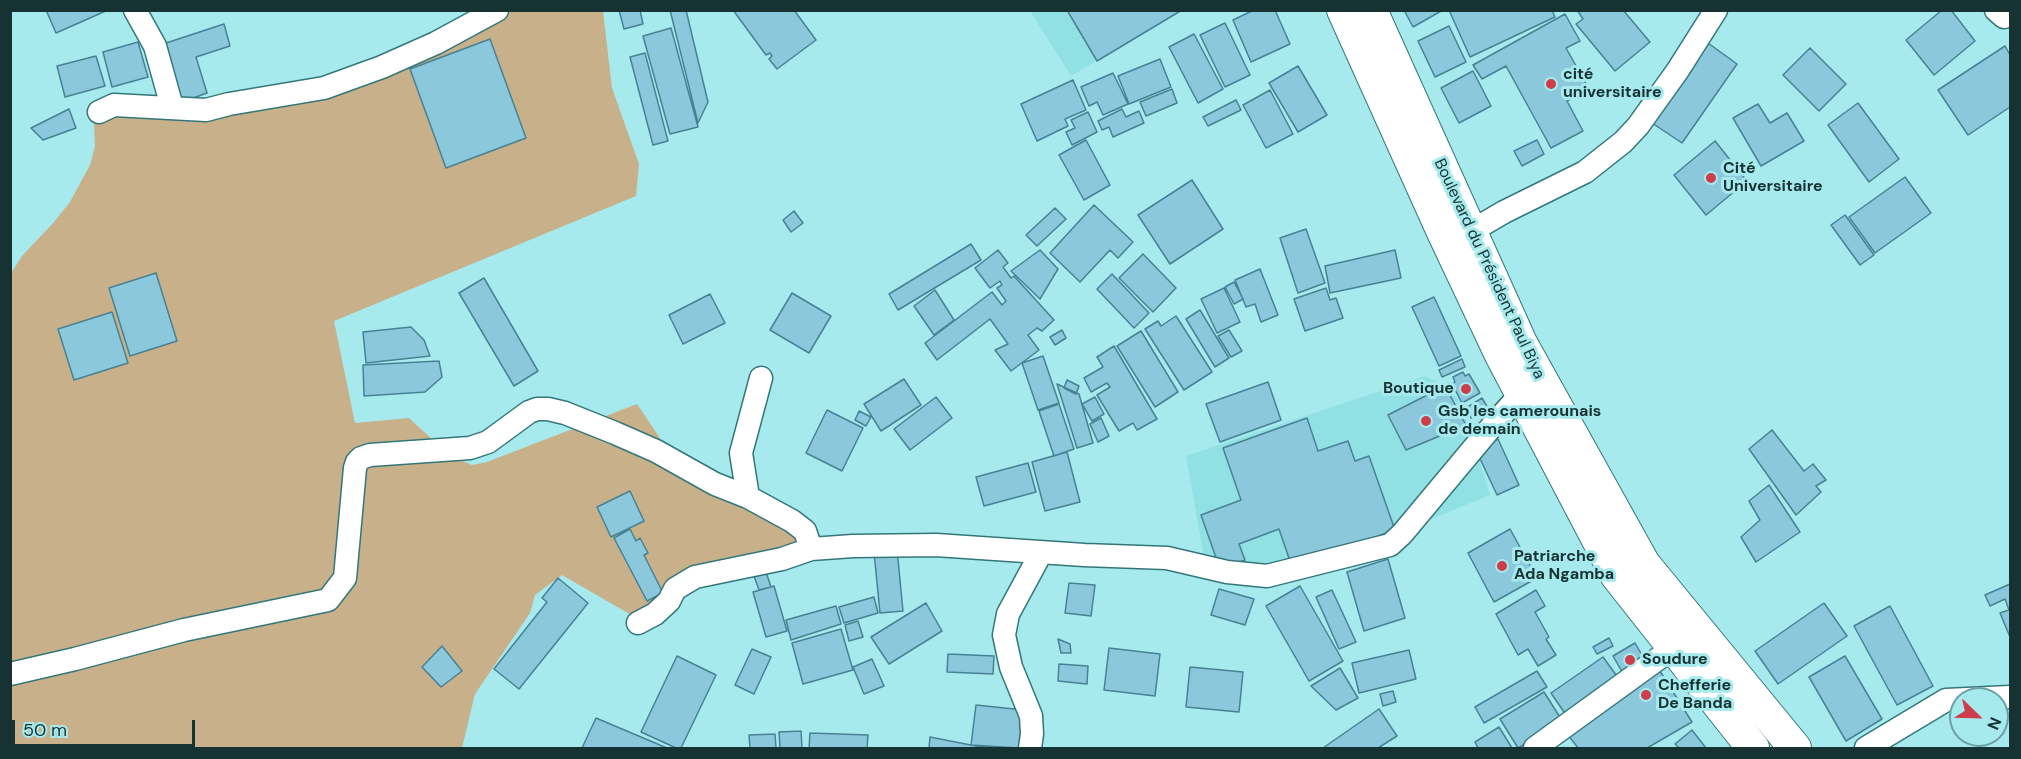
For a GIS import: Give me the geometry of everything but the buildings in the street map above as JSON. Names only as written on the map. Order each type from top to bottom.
[{"type":"main road","name":"Boulevard du Président Paul Biya","points":[[1343,10],[1460,238],[1644,564],[1795,748]]},
{"type":"main road","name":"Boulevard du Président Paul Biya","points":[[1371,10],[1460,238],[1500,353],[1521,394],[1617,576],[1753,748]]},
{"type":"street","points":[[135,10],[155,46],[172,107]]},
{"type":"street","points":[[99,112],[114,105],[206,110],[324,88],[382,67],[436,43],[497,10]]},
{"type":"street","points":[[1460,238],[1504,212],[1585,172],[1623,142],[1638,126],[1678,70],[1716,10]]},
{"type":"street","points":[[748,497],[741,453],[761,378]]},
{"type":"street","points":[[638,623],[655,614],[669,601],[675,589],[695,577],[782,559],[811,549],[936,545],[1041,553],[1167,558],[1227,573],[1267,576],[1390,545],[1402,534],[1521,394]]},
{"type":"street","points":[[10,674],[184,630],[328,600],[345,578],[355,468],[361,458],[370,455],[470,448],[488,442],[529,412],[537,409],[565,413],[656,451],[690,472],[748,497],[792,521],[805,531],[811,549]]},
{"type":"street","points":[[1030,748],[1031,716],[1011,667],[1004,635],[1008,614],[1041,553]]},
{"type":"street","points":[[1534,748],[1673,648]]},
{"type":"street","points":[[1866,748],[1946,700],[2010,697]]},
{"type":"shaded area","points":[[497,11],[603,11],[612,88],[639,164],[636,196],[334,321],[355,423],[409,418],[450,456],[472,465],[487,462],[637,404],[666,447],[749,500],[811,549],[695,577],[638,619],[562,575],[535,595],[530,613],[475,694],[462,748],[11,748],[10,275],[22,256],[70,202],[90,165],[95,146],[96,107],[165,110],[324,88]]},
{"type":"shaded area","points":[[1030,11],[1182,11],[1071,76]]},
{"type":"shaded area","points":[[1425,376],[1445,386],[1461,402],[1490,495],[1305,571],[1246,588],[1207,574],[1186,456]]},
{"type":"place","name":"cité universitaire","points":[[1551,84]]},
{"type":"place","name":"Cité Universitaire","points":[[1711,178]]},
{"type":"place","name":"Boutique","points":[[1466,389]]},
{"type":"place","name":"Gsb les camerounais de demain","points":[[1426,421]]},
{"type":"place","name":"Patriarche Ada Ngamba","points":[[1502,566]]},
{"type":"place","name":"Soudure","points":[[1630,660]]},
{"type":"place","name":"Chefferie De Banda","points":[[1646,695]]}]
